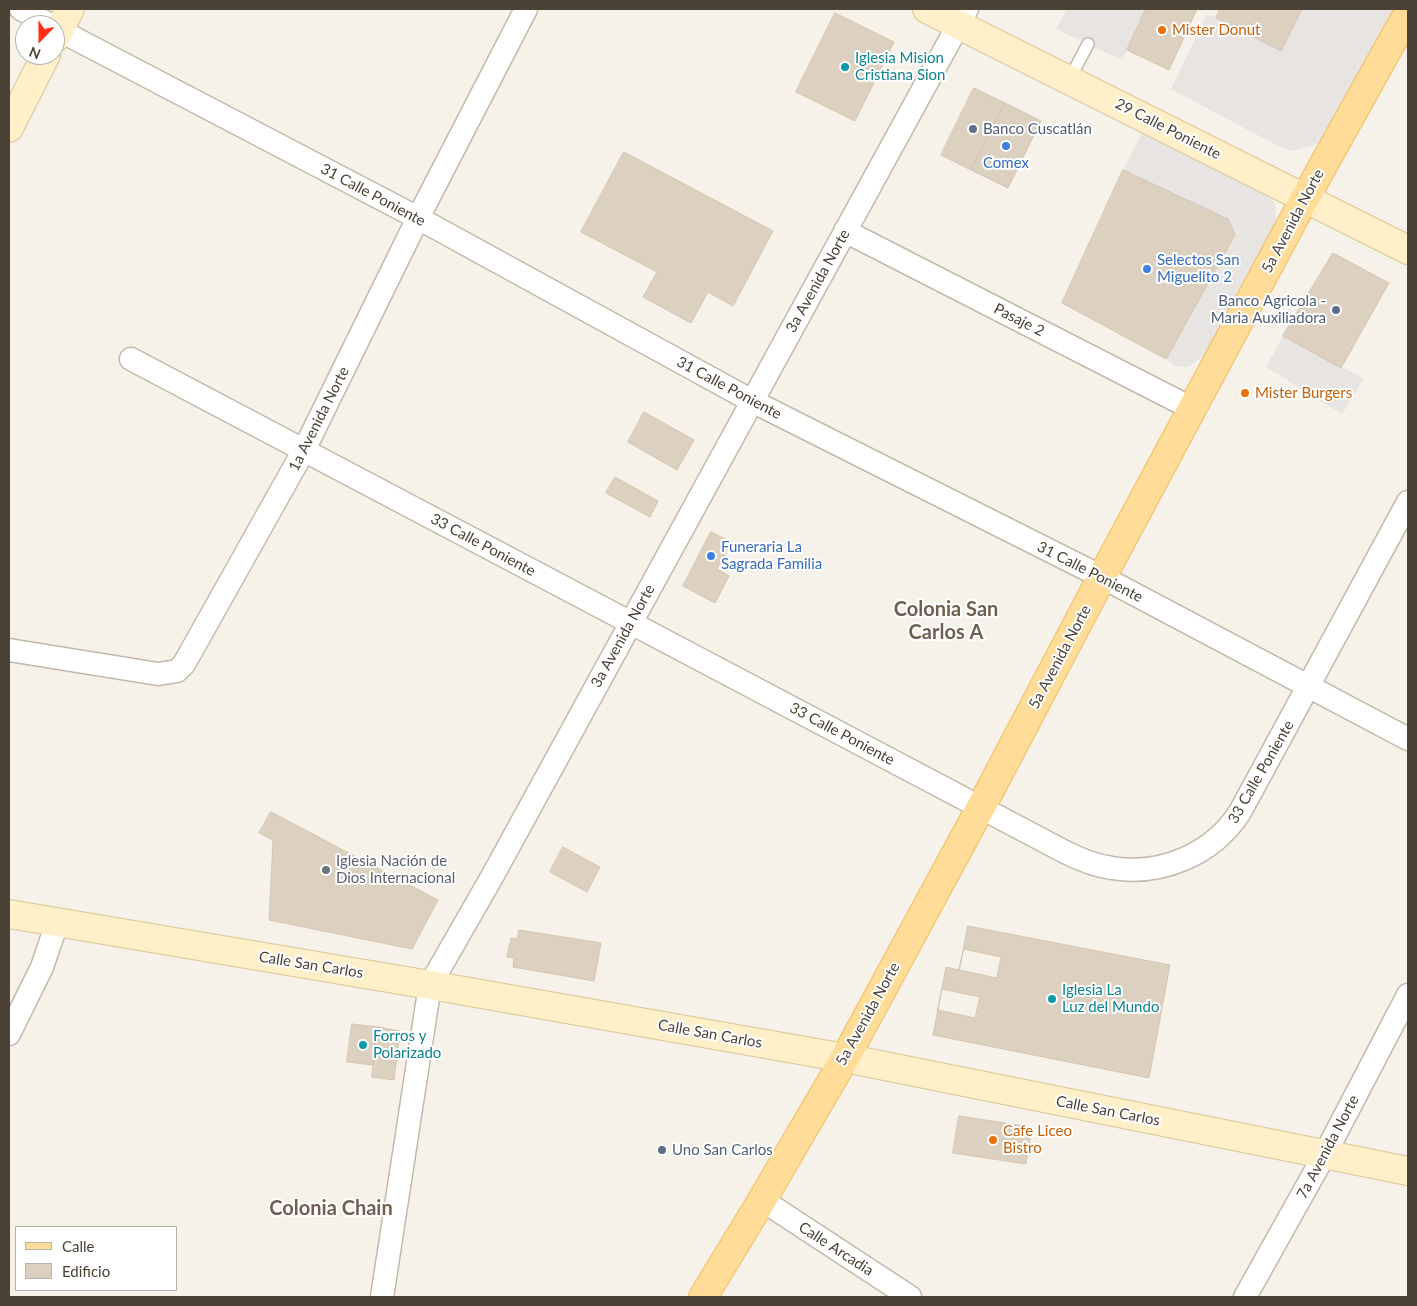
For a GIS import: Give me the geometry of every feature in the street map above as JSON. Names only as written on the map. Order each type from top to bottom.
[{"type":"main road","name":"5a Avenida Norte","points":[[703,1297],[845,1058],[981,807],[1305,198],[1408,14]]},
{"type":"street","name":"31 Calle Poniente","points":[[21,9],[34,15]]},
{"type":"street","name":"1a Avenida Norte","points":[[9,650],[158,674],[176,671],[188,657],[304,450],[418,218],[526,9]]},
{"type":"street","name":"29 Calle Poniente","points":[[927,9],[963,16],[1069,80],[1408,250]]},
{"type":"street","name":"3a Avenida Norte","points":[[382,1297],[430,985],[963,16]]},
{"type":"street","name":"31 Calle Poniente","points":[[65,30],[418,218],[752,401],[1102,577],[1408,739]]},
{"type":"street","points":[[9,128],[41,65]]},
{"type":"street","name":"Pasaje 2","points":[[845,231],[1193,410]]},
{"type":"street","name":"33 Calle Poniente","points":[[131,359],[1065,852],[1080,859],[1111,868],[1127,870],[1156,867],[1188,858],[1209,846],[1230,827],[1309,687],[1408,502]]},
{"type":"street","name":"Calle San Carlos","points":[[9,914],[845,1058],[1408,1171]]},
{"type":"street","points":[[9,1034],[42,967],[57,923]]},
{"type":"street","name":"7a Avenida Norte","points":[[1244,1297],[1325,1154],[1408,995]]},
{"type":"street","name":"Calle Arcadia","points":[[762,1200],[910,1297]]},
{"type":"lane","points":[[1069,80],[1088,44]]},
{"type":"shaded area","points":[[1067,9],[1148,9],[1122,60],[1056,29]]},
{"type":"shaded area","points":[[1302,9],[1401,9],[1324,142],[1293,151],[1278,146],[1171,89],[1207,14],[1281,51]]},
{"type":"shaded area","points":[[1144,130],[1264,191],[1275,204],[1274,236],[1212,348],[1188,367],[1175,366],[1166,359],[1235,234],[1228,219],[1123,170]]},
{"type":"shaded area","points":[[1283,336],[1364,379],[1342,414],[1266,367]]},
{"type":"building","name":"Mister Donut","points":[[1146,9],[1197,9],[1169,70],[1127,50]]},
{"type":"building","points":[[1220,9],[1302,9],[1281,51],[1216,18]]},
{"type":"building","name":"Iglesia Mision Cristiana Sion","points":[[835,13],[894,42],[855,121],[796,92]]},
{"type":"building","name":"Banco Cuscatlán","points":[[974,88],[1005,103],[971,170],[941,155]]},
{"type":"building","name":"Comex","points":[[1005,103],[1041,121],[1008,188],[971,170]]},
{"type":"building","points":[[624,152],[773,231],[733,306],[708,292],[691,323],[643,297],[657,272],[581,232]]},
{"type":"building","name":"Selectos San Miguelito 2","points":[[1123,170],[1228,219],[1235,235],[1166,359],[1062,303]]},
{"type":"building","name":"Banco Agricola - Maria Auxiliadora","points":[[1333,253],[1389,283],[1341,368],[1283,336]]},
{"type":"building","points":[[644,412],[694,440],[677,470],[628,442]]},
{"type":"building","points":[[615,477],[658,501],[650,517],[606,493]]},
{"type":"building","name":"Funeraria La Sagrada Familia","points":[[711,532],[731,542],[717,569],[729,576],[715,603],[683,586]]},
{"type":"building","name":"Iglesia Nación de Dios Internacional","points":[[271,812],[438,900],[412,949],[269,920],[273,840],[259,833]]},
{"type":"building","points":[[563,847],[600,867],[587,892],[550,872]]},
{"type":"building","name":"Iglesia La Luz del Mundo","points":[[968,926],[1170,965],[1149,1078],[933,1035],[946,967],[959,970]]},
{"type":"building","points":[[519,930],[601,943],[594,981],[513,967],[514,958],[507,957],[511,938],[517,939]]},
{"type":"building","points":[[964,949],[1001,957],[997,978],[959,970]]},
{"type":"building","points":[[942,989],[980,997],[975,1018],[938,1010]]},
{"type":"building","name":"Forros y Polarizado","points":[[352,1024],[378,1027],[373,1065],[347,1062]]},
{"type":"building","points":[[378,1027],[400,1031],[394,1080],[372,1077]]},
{"type":"building","name":"Cafe Liceo Bistro","points":[[959,1116],[1032,1127],[1026,1164],[953,1153]]},
{"type":"place","name":"Mister Donut","points":[[1162,30]]},
{"type":"place","name":"Iglesia Mision Cristiana Sion","points":[[845,67]]},
{"type":"place","name":"Banco Cuscatlán","points":[[973,129]]},
{"type":"place","name":"Comex","points":[[1006,146]]},
{"type":"place","name":"Selectos San Miguelito 2","points":[[1147,269]]},
{"type":"place","name":"Banco Agricola - Maria Auxiliadora","points":[[1336,310]]},
{"type":"place","name":"Mister Burgers","points":[[1245,393]]},
{"type":"place","name":"Funeraria La Sagrada Familia","points":[[711,556]]},
{"type":"place","name":"Iglesia Nación de Dios Internacional","points":[[326,870]]},
{"type":"place","name":"Iglesia La Luz del Mundo","points":[[1052,999]]},
{"type":"place","name":"Forros y Polarizado","points":[[363,1045]]},
{"type":"place","name":"Cafe Liceo Bistro","points":[[993,1140]]},
{"type":"place","name":"Uno San Carlos","points":[[662,1150]]},
{"type":"district","name":"Colonia San Carlos A","points":[[946,622]]},
{"type":"district","name":"Colonia Chain","points":[[331,1209]]}]
